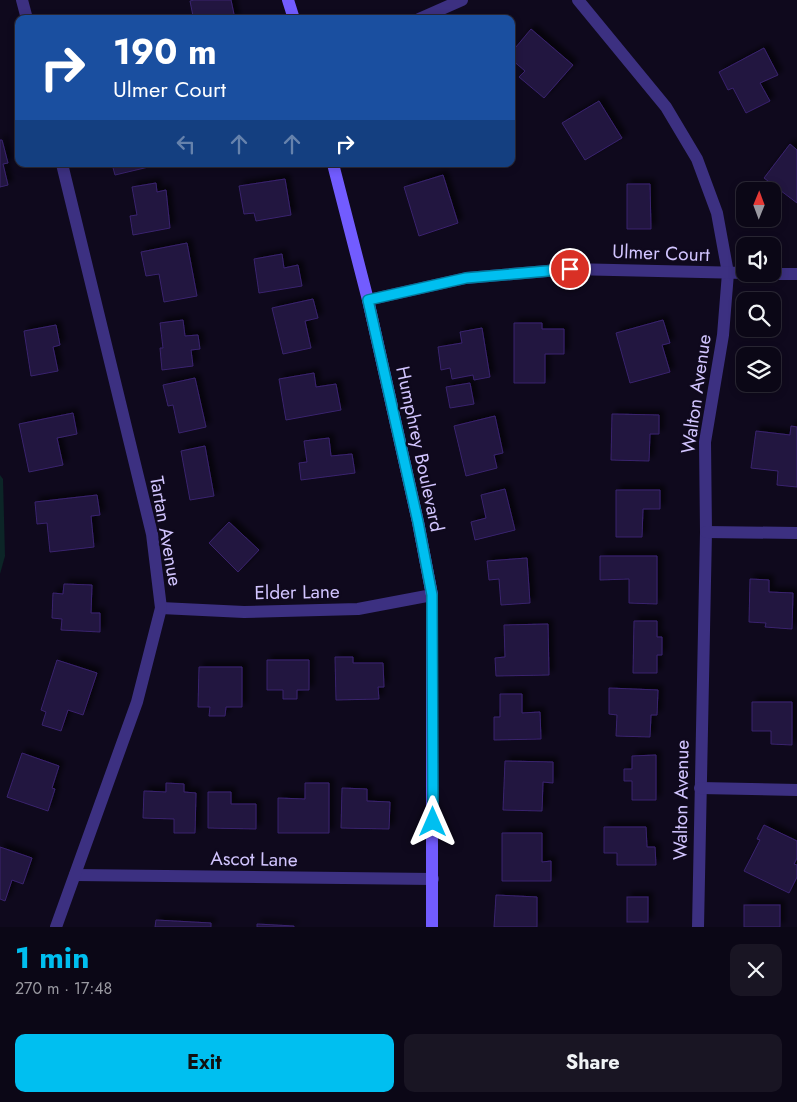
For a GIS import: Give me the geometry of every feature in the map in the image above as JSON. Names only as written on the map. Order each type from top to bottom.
[{"type":"street","points":[[22,0],[25,15]]},
{"type":"street","points":[[288,0],[293,15]]},
{"type":"street","points":[[428,15],[462,0]]},
{"type":"street","name":"Walton Avenue","points":[[578,0],[666,106],[696,159],[717,213],[728,273],[723,335],[705,442],[706,532],[698,927]]},
{"type":"street","name":"Tartan Avenue","points":[[56,927],[137,702],[161,608],[152,534],[63,167]]},
{"type":"street","name":"Humphrey Boulevard","points":[[334,167],[368,300],[418,522],[432,595],[432,927]]},
{"type":"street","name":"Ulmer Court","points":[[368,300],[466,278],[570,269],[736,273]]},
{"type":"street","points":[[781,274],[797,274]]},
{"type":"street","points":[[706,532],[797,532]]},
{"type":"street","name":"Elder Lane","points":[[161,608],[244,612],[358,609],[432,595]]},
{"type":"street","points":[[700,788],[797,790]]},
{"type":"street","name":"Ascot Lane","points":[[75,876],[433,879]]},
{"type":"green space","points":[[0,475],[3,479],[5,556],[0,574]]},
{"type":"building","points":[[231,0],[234,15],[193,15],[190,1]]},
{"type":"building","points":[[531,29],[573,65],[544,98],[519,77],[525,71],[515,62],[515,48]]},
{"type":"building","points":[[764,48],[778,75],[760,83],[770,101],[746,113],[733,88],[728,90],[719,72]]},
{"type":"building","points":[[599,101],[622,138],[585,160],[562,123]]},
{"type":"building","points":[[0,140],[2,140],[8,163],[3,164],[8,185],[0,187]]},
{"type":"building","points":[[790,144],[797,150],[797,203],[781,191],[781,182],[769,182],[764,178]]},
{"type":"building","points":[[113,167],[149,167],[115,175]]},
{"type":"building","points":[[443,175],[458,223],[419,236],[404,187]]},
{"type":"building","points":[[285,179],[291,215],[256,221],[254,213],[244,214],[239,186]]},
{"type":"building","points":[[156,183],[157,192],[166,190],[170,228],[133,235],[130,216],[137,215],[132,187]]},
{"type":"building","points":[[627,184],[650,184],[651,229],[627,229]]},
{"type":"building","points":[[187,243],[197,296],[164,302],[159,274],[146,276],[141,252]]},
{"type":"building","points":[[282,254],[284,268],[298,265],[302,286],[259,293],[254,259]]},
{"type":"building","points":[[313,299],[318,318],[305,321],[311,348],[283,354],[272,308]]},
{"type":"building","points":[[183,320],[185,336],[198,335],[200,349],[191,350],[193,366],[162,370],[160,348],[163,348],[160,323]]},
{"type":"building","points":[[663,320],[670,343],[662,345],[670,372],[630,383],[616,333]]},
{"type":"building","points":[[514,323],[542,323],[542,329],[564,329],[564,354],[545,354],[545,383],[514,383]]},
{"type":"building","points":[[56,325],[60,345],[53,347],[58,371],[31,376],[24,331]]},
{"type":"building","points":[[482,328],[490,377],[474,380],[473,375],[452,379],[450,368],[441,370],[438,347],[462,343],[460,332]]},
{"type":"building","points":[[314,373],[316,387],[336,384],[341,410],[286,420],[279,379]]},
{"type":"building","points":[[195,378],[206,427],[179,433],[173,405],[168,406],[163,385]]},
{"type":"building","points":[[470,383],[474,404],[450,408],[446,387]]},
{"type":"building","points":[[73,413],[77,434],[57,438],[63,465],[29,472],[19,424]]},
{"type":"building","points":[[612,414],[659,415],[659,434],[650,434],[649,461],[611,460]]},
{"type":"building","points":[[495,416],[503,453],[494,455],[497,468],[466,476],[454,426]]},
{"type":"building","points":[[791,426],[797,427],[797,487],[777,485],[778,471],[751,468],[756,431],[790,435]]},
{"type":"building","points":[[329,438],[331,456],[352,454],[355,473],[301,480],[299,463],[307,462],[304,441]]},
{"type":"building","points":[[205,446],[214,496],[190,500],[181,451]]},
{"type":"building","points":[[505,489],[515,530],[475,540],[471,522],[486,518],[481,495]]},
{"type":"building","points":[[616,490],[660,490],[660,509],[643,509],[642,537],[616,537]]},
{"type":"building","points":[[97,495],[100,515],[91,516],[94,547],[50,552],[47,523],[37,524],[35,502]]},
{"type":"building","points":[[229,522],[259,550],[238,572],[209,543]]},
{"type":"building","points":[[600,556],[657,556],[657,604],[629,603],[629,579],[600,580]]},
{"type":"building","points":[[527,558],[530,603],[501,605],[499,579],[489,580],[487,561]]},
{"type":"building","points":[[750,579],[769,580],[769,592],[793,593],[792,629],[765,627],[766,623],[749,622]]},
{"type":"building","points":[[64,584],[92,585],[91,613],[100,613],[100,632],[61,630],[62,619],[52,618],[53,593],[63,594]]},
{"type":"building","points":[[634,621],[657,621],[657,637],[662,637],[662,655],[657,655],[657,673],[633,673]]},
{"type":"building","points":[[548,624],[549,675],[496,676],[495,658],[505,657],[504,625]]},
{"type":"building","points":[[335,657],[353,657],[353,663],[383,663],[384,687],[378,687],[379,699],[336,700]]},
{"type":"building","points":[[57,660],[97,673],[83,715],[68,710],[61,731],[42,725],[46,712],[41,710]]},
{"type":"building","points":[[267,660],[309,660],[309,690],[297,690],[297,699],[283,699],[283,690],[267,690]]},
{"type":"building","points":[[199,667],[242,667],[242,707],[226,707],[225,716],[209,716],[210,707],[198,707]]},
{"type":"building","points":[[609,688],[658,690],[657,715],[651,715],[650,737],[616,736],[617,715],[609,714]]},
{"type":"building","points":[[500,694],[522,694],[522,713],[540,712],[541,739],[494,740],[494,717],[500,717]]},
{"type":"building","points":[[752,702],[792,702],[792,745],[771,744],[771,731],[752,731]]},
{"type":"building","points":[[22,753],[59,766],[52,788],[55,789],[48,811],[7,797]]},
{"type":"building","points":[[656,755],[656,800],[632,800],[632,781],[624,781],[624,769],[632,769],[632,756]]},
{"type":"building","points":[[505,761],[553,762],[553,783],[543,782],[542,811],[503,810]]},
{"type":"building","points":[[166,783],[184,784],[184,792],[196,793],[195,833],[174,833],[174,819],[143,818],[144,791],[166,792]]},
{"type":"building","points":[[305,783],[329,783],[329,833],[278,833],[278,798],[305,799]]},
{"type":"building","points":[[342,788],[367,789],[367,801],[390,802],[389,829],[341,828]]},
{"type":"building","points":[[208,792],[231,792],[231,804],[256,804],[256,829],[208,828]]},
{"type":"building","points":[[764,825],[797,841],[797,858],[794,864],[797,865],[797,877],[789,893],[744,871],[760,840],[757,839]]},
{"type":"building","points":[[604,827],[646,827],[647,847],[655,847],[656,865],[617,865],[617,853],[604,853]]},
{"type":"building","points":[[502,833],[542,833],[542,862],[551,861],[551,881],[502,881]]},
{"type":"building","points":[[0,847],[32,858],[23,884],[12,880],[5,901],[0,899]]},
{"type":"building","points":[[496,895],[537,897],[537,927],[494,927]]},
{"type":"building","points":[[627,897],[648,897],[648,922],[627,922]]},
{"type":"building","points":[[744,905],[780,905],[780,927],[744,927]]},
{"type":"building","points":[[156,920],[211,923],[211,927],[155,927]]},
{"type":"building","points":[[257,924],[294,926],[294,927],[257,927]]},
{"type":"route","points":[[433,822],[432,595],[418,522],[368,300],[466,278],[570,269]]}]
